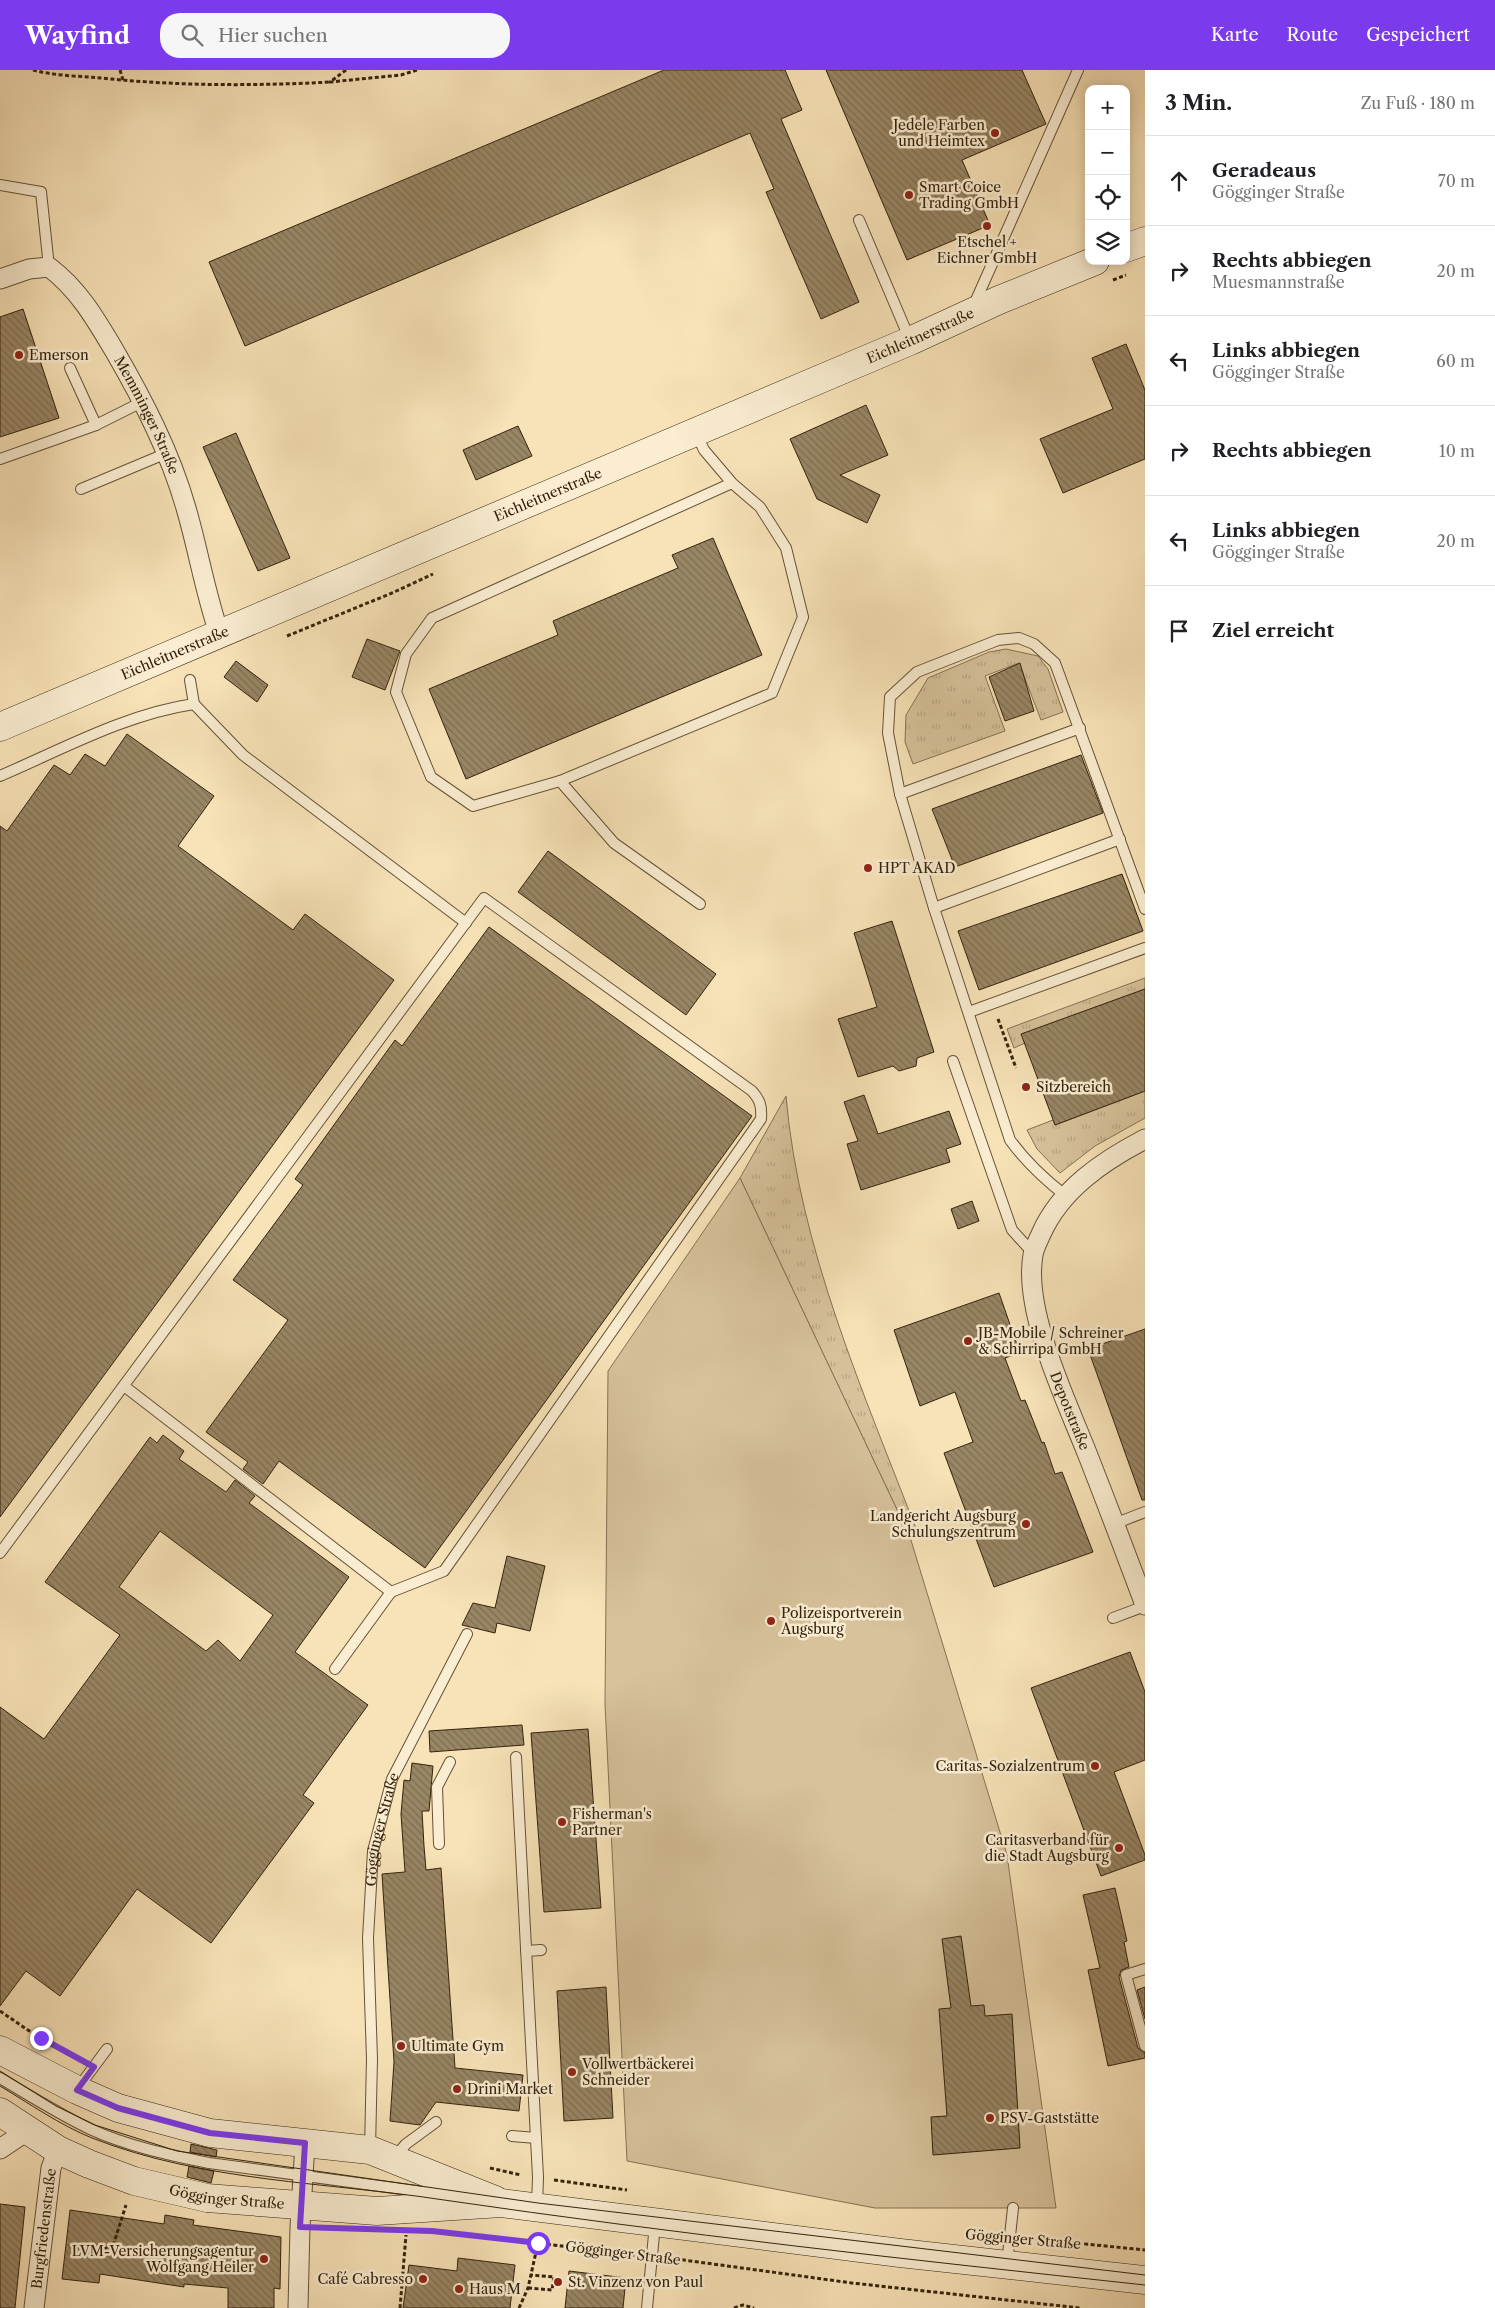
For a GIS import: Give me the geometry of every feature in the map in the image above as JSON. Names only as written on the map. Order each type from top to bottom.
[{"type":"main road","points":[[1130,247],[1145,241]]},
{"type":"main road","name":"Eichleitnerstraße","points":[[0,728],[1086,265]]},
{"type":"main road","name":"Gögginger Straße","points":[[0,2050],[77,2090],[118,2108],[210,2133],[305,2143],[381,2154],[502,2203]]},
{"type":"main road","name":"Gögginger Straße","points":[[0,2112],[58,2150],[89,2164],[134,2181],[207,2198],[377,2211],[502,2203],[655,2223],[1145,2280]]},
{"type":"street","points":[[0,279],[29,269],[49,267]]},
{"type":"street","name":"Memminger Straße","points":[[49,267],[68,282],[90,310],[144,402],[167,453],[186,508],[211,610],[219,633]]},
{"type":"street","name":"Depotstraße","points":[[1145,1139],[1087,1174],[1066,1196],[1046,1224],[1033,1253],[1030,1278],[1034,1307],[1058,1379],[1145,1606]]},
{"type":"street","points":[[0,2149],[27,2131]]},
{"type":"street","points":[[298,2308],[305,2143]]},
{"type":"street","name":"Burgfriedenstraße","points":[[34,2308],[50,2168],[58,2150]]},
{"type":"lane","points":[[970,314],[981,284],[1078,70]]},
{"type":"lane","points":[[0,185],[41,192],[49,267]]},
{"type":"lane","points":[[859,220],[910,341]]},
{"type":"lane","points":[[70,368],[96,425]]},
{"type":"lane","points":[[0,458],[96,425],[144,402]]},
{"type":"lane","points":[[696,432],[704,450],[732,483],[760,507],[786,548],[803,617],[772,693],[560,781],[473,806],[432,777],[396,692],[406,654],[432,618],[732,483]]},
{"type":"lane","points":[[81,488],[167,453]]},
{"type":"lane","points":[[1066,1196],[1046,1181],[1010,1140],[934,908],[900,794],[888,733],[890,697],[917,672],[998,640],[1019,638],[1034,644],[1054,664],[1080,728],[1145,909]]},
{"type":"lane","points":[[190,680],[194,704],[243,755],[466,923]]},
{"type":"lane","points":[[0,776],[138,716],[167,708],[194,704]]},
{"type":"lane","points":[[900,794],[1080,728]]},
{"type":"lane","points":[[560,781],[614,843],[700,904]]},
{"type":"lane","points":[[934,908],[1120,839]]},
{"type":"lane","points":[[0,1553],[484,898],[752,1091],[760,1100],[762,1107],[761,1119],[444,1571],[391,1592],[336,1669]]},
{"type":"lane","points":[[968,1012],[1145,948]]},
{"type":"lane","points":[[953,1061],[1012,1230],[1033,1253]]},
{"type":"lane","points":[[124,1386],[391,1592]]},
{"type":"lane","points":[[1114,1524],[1145,1512]]},
{"type":"lane","points":[[1112,1618],[1145,1606]]},
{"type":"lane","name":"Gögginger Straße","points":[[381,2154],[372,2059],[368,1938],[373,1851],[392,1779],[468,1634]]},
{"type":"lane","points":[[516,1757],[514,1820],[526,1951],[538,2177],[537,2208]]},
{"type":"lane","points":[[439,1844],[442,1824],[437,1787],[450,1762]]},
{"type":"lane","points":[[526,1951],[541,1950]]},
{"type":"lane","points":[[1145,1969],[1126,1975],[1145,2046]]},
{"type":"lane","points":[[77,2090],[107,2049]]},
{"type":"lane","points":[[0,2078],[92,2130],[132,2144],[209,2164],[502,2203]]},
{"type":"lane","points":[[381,2154],[406,2144],[436,2122]]},
{"type":"lane","points":[[512,2136],[536,2138]]},
{"type":"lane","points":[[1007,2265],[1013,2208]]},
{"type":"lane","points":[[647,2308],[655,2223]]},
{"type":"path","points":[[33,70],[123,80],[262,85],[330,82],[401,75],[417,70]]},
{"type":"path","points":[[120,70],[123,80]]},
{"type":"path","points":[[330,82],[346,70]]},
{"type":"path","points":[[992,1003],[1016,1068]]},
{"type":"path","points":[[0,2011],[41,2038],[94,2067]]},
{"type":"path","points":[[482,2167],[633,2191]]},
{"type":"path","points":[[103,2248],[112,2249],[134,2181]]},
{"type":"path","points":[[400,2308],[407,2230]]},
{"type":"path","name":"Gögginger Straße","points":[[460,2233],[852,2283],[1080,2308]]},
{"type":"path","name":"Gögginger Straße","points":[[1011,2237],[1145,2250]]},
{"type":"path","points":[[519,2308],[528,2288],[538,2243]]},
{"type":"path","points":[[528,2288],[552,2290],[554,2277],[531,2275]]},
{"type":"path","points":[[734,2308],[742,2305],[754,2308]]},
{"type":"green space","points":[[1006,649],[1038,656],[1048,669],[1063,712],[1041,720],[1019,663],[985,676],[1005,731],[913,764],[905,742],[906,715],[928,678],[989,652]]},
{"type":"green space","points":[[1145,978],[1145,989],[1022,1034],[1025,1043],[1014,1048],[1007,1029]]},
{"type":"green space","points":[[1145,1091],[1145,1118],[1095,1146],[1060,1173],[1037,1149],[1027,1130],[1053,1120],[1055,1125]]},
{"type":"green space","points":[[786,1096],[793,1153],[819,1264],[856,1374],[918,1534],[910,1537],[740,1178]]},
{"type":"green space","name":"Polizeisportverein Augsburg","points":[[740,1178],[910,1537],[1007,1855],[1056,2208],[875,2208],[627,2161],[605,1704],[608,1371]]},
{"type":"building","points":[[664,70],[785,70],[802,110],[781,119],[859,302],[821,319],[766,192],[774,189],[750,133],[245,346],[209,262]]},
{"type":"building","points":[[826,70],[1022,70],[1046,124],[962,160],[990,225],[907,260]]},
{"type":"building","name":"Emerson","points":[[23,309],[59,418],[0,437],[0,317]]},
{"type":"building","points":[[1126,344],[1145,390],[1145,459],[1063,493],[1040,439],[1113,409],[1092,358]]},
{"type":"building","points":[[866,405],[888,455],[840,475],[880,495],[867,523],[817,499],[790,439]]},
{"type":"building","points":[[518,426],[532,456],[476,480],[463,450]]},
{"type":"building","points":[[236,433],[290,558],[258,571],[203,447]]},
{"type":"building","points":[[713,538],[762,655],[466,779],[429,689],[558,635],[553,621],[678,568],[672,555]]},
{"type":"building","points":[[367,639],[400,651],[385,690],[352,677]]},
{"type":"building","points":[[236,661],[268,685],[257,702],[224,677]]},
{"type":"building","points":[[1020,663],[1034,711],[1005,721],[989,677]]},
{"type":"building","points":[[127,734],[214,796],[178,846],[293,930],[305,914],[394,980],[0,1517],[0,826],[7,831],[54,765],[70,775],[85,754],[105,766]]},
{"type":"building","points":[[1081,755],[1103,813],[955,867],[932,809]]},
{"type":"building","points":[[548,851],[716,974],[686,1015],[518,892]]},
{"type":"building","points":[[1122,874],[1143,931],[979,990],[958,931]]},
{"type":"building","points":[[892,921],[934,1052],[917,1058],[916,1066],[899,1071],[893,1066],[858,1077],[838,1019],[877,1007],[854,933]]},
{"type":"building","points":[[489,927],[752,1116],[425,1568],[279,1461],[263,1484],[243,1469],[248,1462],[206,1432],[288,1320],[233,1280],[303,1185],[295,1179],[395,1040],[402,1046]]},
{"type":"building","points":[[1145,989],[1145,1091],[1055,1125],[1021,1034]]},
{"type":"building","points":[[864,1095],[878,1134],[949,1111],[961,1144],[946,1149],[950,1162],[861,1190],[847,1144],[858,1141],[844,1102]]},
{"type":"building","points":[[972,1201],[979,1221],[958,1229],[951,1209]]},
{"type":"building","points":[[999,1293],[1020,1353],[1005,1358],[1021,1401],[1025,1400],[1042,1443],[1044,1442],[1055,1474],[1062,1472],[1093,1552],[994,1587],[944,1453],[973,1442],[955,1392],[920,1406],[894,1330]]},
{"type":"building","points":[[1145,1329],[1145,1500],[1142,1500],[1088,1349]]},
{"type":"building","points":[[163,1435],[184,1451],[179,1459],[226,1492],[235,1480],[255,1496],[249,1503],[349,1577],[295,1652],[368,1705],[303,1795],[314,1803],[211,1943],[137,1889],[60,1996],[26,1971],[0,2006],[0,1707],[44,1739],[120,1635],[45,1582],[150,1437],[157,1443]],"holes":[[[160,1531],[273,1615],[240,1661],[218,1640],[206,1651],[119,1587]]]},
{"type":"building","points":[[507,1556],[545,1566],[530,1631],[497,1623],[495,1633],[462,1625],[473,1603],[495,1608]]},
{"type":"building","name":"Caritas-Sozialzentrum","points":[[1130,1652],[1145,1692],[1145,1760],[1114,1772],[1145,1855],[1145,1860],[1101,1876],[1031,1688]]},
{"type":"building","points":[[522,1725],[524,1745],[430,1752],[429,1731]]},
{"type":"building","name":"Fisherman's Partner","points":[[588,1729],[601,1908],[544,1912],[531,1733]]},
{"type":"building","points":[[412,1763],[433,1766],[429,1811],[422,1811],[424,1846],[426,1870],[441,1868],[455,2068],[523,2075],[519,2111],[436,2102],[420,2125],[390,2121],[394,2062],[382,1874],[405,1872],[401,1814],[404,1780],[410,1781]]},
{"type":"building","points":[[1115,1888],[1127,1941],[1124,1942],[1129,1967],[1121,1970],[1119,1977],[1138,2048],[1145,2053],[1145,2058],[1108,2066],[1088,1970],[1100,1968],[1083,1895]]},
{"type":"building","points":[[961,1936],[971,2006],[984,2005],[985,2016],[1012,2014],[1020,2148],[933,2155],[931,2117],[947,2116],[939,2009],[951,2008],[942,1939]]},
{"type":"building","points":[[606,1987],[613,2118],[564,2121],[557,1991]]},
{"type":"building","points":[[1145,1987],[1145,2019],[1137,1990]]},
{"type":"building","points":[[191,2144],[217,2150],[216,2157],[190,2152]]},
{"type":"building","points":[[189,2166],[214,2171],[211,2183],[187,2177]]},
{"type":"building","points":[[0,2204],[25,2207],[15,2308],[0,2308]]},
{"type":"building","points":[[70,2210],[164,2224],[165,2215],[194,2220],[193,2225],[281,2237],[280,2289],[274,2288],[274,2308],[228,2308],[228,2288],[184,2284],[184,2287],[100,2274],[99,2283],[62,2279]]},
{"type":"building","name":"Haus M","points":[[458,2258],[515,2265],[510,2308],[403,2308],[409,2265],[457,2271]]},
{"type":"building","points":[[569,2271],[626,2278],[623,2308],[565,2308]]},
{"type":"tram line","points":[[0,2071],[56,2106],[95,2125],[177,2151],[538,2203],[1145,2275]]},
{"type":"tram line","points":[[0,2086],[57,2121],[92,2138],[134,2153],[222,2172],[706,2235],[1145,2285]]},
{"type":"place","name":"Jedele Farben und Heimtex","points":[[995,133]]},
{"type":"place","name":"Smart Coice Trading GmbH","points":[[909,195]]},
{"type":"place","name":"Etschel + Eichner GmbH","points":[[987,226]]},
{"type":"place","name":"Emerson","points":[[19,355]]},
{"type":"place","name":"HPT AKAD","points":[[868,868]]},
{"type":"place","name":"Sitzbereich","points":[[1026,1087]]},
{"type":"place","name":"JB-Mobile / Schreiner & Schirripa GmbH","points":[[968,1341]]},
{"type":"place","name":"Landgericht Augsburg Schulungszentrum","points":[[1026,1524]]},
{"type":"place","name":"Polizeisportverein Augsburg","points":[[771,1621]]},
{"type":"place","name":"Caritas-Sozialzentrum","points":[[1095,1766]]},
{"type":"place","name":"Fisherman's Partner","points":[[562,1822]]},
{"type":"place","name":"Caritasverband für die Stadt Augsburg","points":[[1119,1848]]},
{"type":"place","name":"Ultimate Gym","points":[[401,2046]]},
{"type":"place","name":"Vollwertbäckerei Schneider","points":[[572,2072]]},
{"type":"place","name":"Drini Market","points":[[457,2089]]},
{"type":"place","name":"PSV-Gaststätte","points":[[990,2118]]},
{"type":"place","name":"LVM-Versicherungsagentur Wolfgang Heiler","points":[[264,2259]]},
{"type":"place","name":"Café Cabresso","points":[[423,2279]]},
{"type":"place","name":"St. Vinzenz von Paul","points":[[558,2282]]},
{"type":"place","name":"Haus M","points":[[459,2289]]},
{"type":"route","points":[[41,2038],[94,2067],[77,2090],[118,2108],[210,2133],[305,2143],[300,2227],[432,2231],[538,2243]]}]
